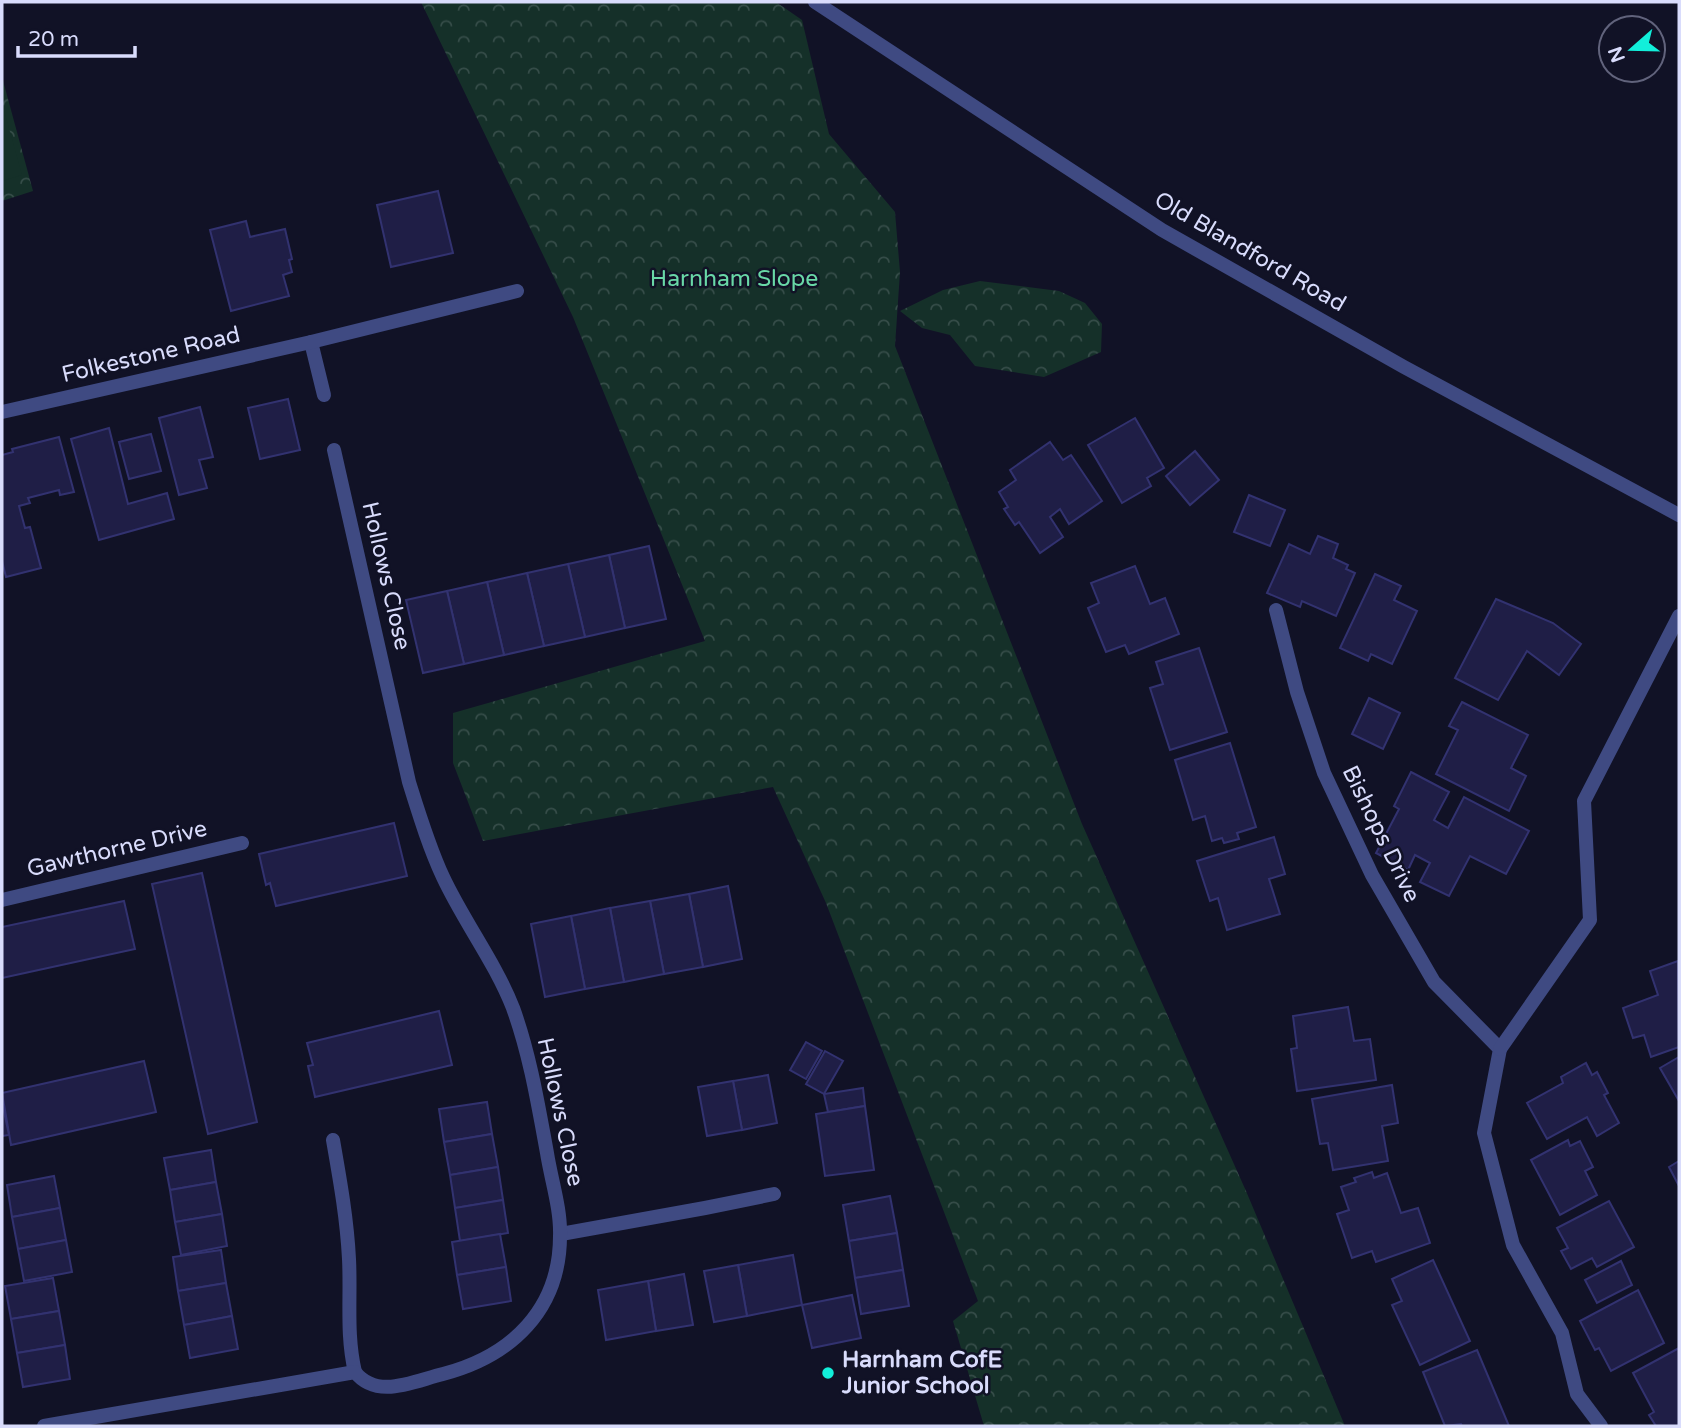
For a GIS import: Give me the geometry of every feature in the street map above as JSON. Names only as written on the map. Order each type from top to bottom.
[{"type":"street","name":"Old Blandford Road","points":[[815,2],[1163,230],[1404,366],[1679,515]]},
{"type":"street","name":"Folkestone Road","points":[[2,412],[517,292]]},
{"type":"street","points":[[311,342],[324,394]]},
{"type":"street","name":"Hollows Close","points":[[334,450],[410,782],[424,828],[444,878],[513,1008],[539,1107],[561,1234],[555,1277],[542,1308],[530,1325],[499,1348],[448,1373],[383,1389],[371,1386],[355,1373]]},
{"type":"street","name":"Bishops Drive","points":[[1276,610],[1297,692],[1324,773],[1372,875],[1434,982],[1500,1049]]},
{"type":"street","points":[[1601,1426],[1577,1394],[1562,1333],[1513,1245],[1484,1133],[1500,1049],[1590,920],[1584,801],[1679,615]]},
{"type":"street","name":"Gawthorne Drive","points":[[2,900],[242,843]]},
{"type":"street","points":[[44,1426],[71,1424],[355,1373],[349,1339],[350,1262],[347,1228],[333,1140]]},
{"type":"street","points":[[561,1234],[774,1194]]},
{"type":"green space","name":"Harnham Slope","points":[[421,2],[776,2],[802,20],[829,134],[895,212],[900,272],[895,346],[1082,824],[1246,1191],[1345,1426],[984,1426],[953,1321],[978,1301],[826,903],[773,787],[483,841],[453,763],[453,713],[705,641],[573,317]]},
{"type":"green space","points":[[2,77],[33,191],[2,201]]},
{"type":"green space","points":[[2,103],[22,175],[2,181]]},
{"type":"green space","points":[[980,281],[1059,291],[1085,303],[1102,324],[1101,352],[1044,377],[975,366],[950,335],[922,328],[900,311],[943,290]]},
{"type":"building","points":[[438,191],[453,253],[391,267],[377,205]]},
{"type":"building","points":[[246,221],[250,237],[285,229],[292,259],[289,260],[292,272],[283,275],[289,296],[231,311],[210,230]]},
{"type":"building","points":[[288,399],[300,450],[260,459],[248,408]]},
{"type":"building","points":[[200,407],[213,457],[199,460],[207,488],[179,495],[159,418]]},
{"type":"building","points":[[1135,418],[1164,468],[1147,478],[1151,486],[1122,503],[1088,445]]},
{"type":"building","points":[[109,428],[128,504],[167,493],[174,519],[99,540],[71,439]]},
{"type":"building","points":[[151,434],[161,471],[129,479],[119,442]]},
{"type":"building","points":[[59,437],[74,492],[60,495],[59,490],[28,498],[30,503],[19,506],[25,528],[30,527],[41,568],[6,577],[2,561],[2,455],[13,452],[12,449]]},
{"type":"building","points":[[1050,442],[1063,460],[1071,455],[1102,501],[1069,524],[1060,509],[1050,517],[1063,537],[1040,553],[1019,522],[1015,525],[1004,509],[1008,507],[999,492],[1016,480],[1010,470]]},
{"type":"building","points":[[1195,451],[1219,480],[1190,505],[1166,476]]},
{"type":"building","points":[[1249,495],[1285,510],[1270,546],[1234,532]]},
{"type":"building","points":[[1318,536],[1338,544],[1333,558],[1348,565],[1346,569],[1355,573],[1336,616],[1302,601],[1300,607],[1267,593],[1289,544],[1310,554]]},
{"type":"building","points":[[649,546],[666,619],[625,628],[609,555]]},
{"type":"building","points":[[609,555],[625,628],[585,637],[568,564]]},
{"type":"building","points":[[568,564],[585,637],[544,646],[527,573]]},
{"type":"building","points":[[1135,566],[1150,604],[1165,598],[1179,634],[1129,654],[1125,645],[1106,652],[1088,608],[1099,603],[1091,583]]},
{"type":"building","points":[[527,573],[544,646],[504,655],[487,582]]},
{"type":"building","points":[[1375,574],[1401,586],[1394,600],[1417,611],[1392,664],[1371,654],[1368,661],[1340,648]]},
{"type":"building","points":[[487,582],[504,655],[464,664],[447,591]]},
{"type":"building","points":[[447,591],[464,664],[423,673],[406,600]]},
{"type":"building","points":[[1496,599],[1553,623],[1581,644],[1559,675],[1527,651],[1498,700],[1455,678]]},
{"type":"building","points":[[1199,648],[1227,732],[1170,750],[1150,688],[1163,684],[1156,662]]},
{"type":"building","points":[[1369,698],[1400,713],[1383,749],[1352,734]]},
{"type":"building","points":[[1462,702],[1528,735],[1511,768],[1526,776],[1509,811],[1436,774],[1458,730],[1449,726]]},
{"type":"building","points":[[1230,743],[1256,827],[1237,833],[1239,839],[1224,843],[1222,838],[1212,841],[1205,816],[1193,820],[1175,760]]},
{"type":"building","points":[[1411,772],[1449,792],[1434,820],[1448,828],[1464,797],[1529,831],[1506,874],[1470,856],[1449,896],[1420,882],[1430,863],[1415,855],[1408,870],[1376,853],[1399,809],[1394,806]]},
{"type":"building","points":[[394,823],[407,876],[276,906],[270,883],[266,885],[259,854]]},
{"type":"building","points":[[1274,837],[1285,874],[1269,879],[1280,914],[1227,930],[1218,898],[1210,901],[1197,861]]},
{"type":"building","points":[[202,873],[257,1122],[208,1134],[152,884]]},
{"type":"building","points":[[728,886],[742,959],[703,967],[689,894]]},
{"type":"building","points":[[689,894],[703,967],[664,974],[650,901]]},
{"type":"building","points":[[124,901],[135,949],[2,978],[2,927]]},
{"type":"building","points":[[650,901],[664,974],[624,982],[610,908]]},
{"type":"building","points":[[610,908],[624,982],[585,989],[571,916]]},
{"type":"building","points":[[571,916],[585,989],[545,997],[531,924]]},
{"type":"building","points":[[1678,961],[1679,1047],[1651,1057],[1644,1035],[1633,1038],[1623,1008],[1658,995],[1650,971]]},
{"type":"building","points":[[1348,1007],[1354,1041],[1370,1039],[1376,1080],[1297,1091],[1291,1049],[1297,1048],[1293,1016]]},
{"type":"building","points":[[439,1011],[452,1065],[315,1097],[308,1066],[313,1065],[307,1043]]},
{"type":"building","points":[[806,1042],[822,1051],[806,1079],[790,1070]]},
{"type":"building","points":[[825,1051],[843,1061],[824,1094],[806,1084]]},
{"type":"building","points":[[1679,1057],[1679,1101],[1660,1068]]},
{"type":"building","points":[[144,1061],[156,1112],[11,1145],[2,1093]]},
{"type":"building","points":[[1586,1063],[1592,1075],[1597,1072],[1608,1093],[1604,1095],[1619,1123],[1597,1136],[1587,1117],[1547,1139],[1527,1103],[1563,1083],[1561,1077]]},
{"type":"building","points":[[768,1075],[777,1123],[742,1130],[733,1081]]},
{"type":"building","points":[[733,1081],[742,1130],[707,1136],[698,1087]]},
{"type":"building","points":[[1392,1085],[1398,1123],[1382,1126],[1388,1161],[1333,1170],[1328,1143],[1320,1144],[1312,1099]]},
{"type":"building","points":[[863,1088],[865,1106],[828,1112],[824,1094]]},
{"type":"building","points":[[2,1102],[9,1135],[2,1136]]},
{"type":"building","points":[[487,1102],[492,1134],[444,1142],[439,1109]]},
{"type":"building","points":[[865,1106],[874,1170],[825,1176],[816,1114]]},
{"type":"building","points":[[492,1134],[498,1167],[450,1175],[444,1142]]},
{"type":"building","points":[[1568,1140],[1570,1146],[1580,1141],[1593,1167],[1585,1171],[1597,1195],[1560,1215],[1531,1160]]},
{"type":"building","points":[[211,1150],[216,1182],[170,1190],[164,1158]]},
{"type":"building","points":[[1679,1161],[1679,1186],[1669,1167]]},
{"type":"building","points":[[498,1167],[503,1200],[455,1208],[450,1175]]},
{"type":"building","points":[[1372,1172],[1374,1178],[1387,1173],[1401,1213],[1418,1208],[1430,1243],[1376,1262],[1372,1251],[1352,1258],[1337,1214],[1349,1210],[1341,1187],[1356,1182],[1354,1178]]},
{"type":"building","points":[[54,1176],[60,1208],[12,1217],[7,1185]]},
{"type":"building","points":[[216,1182],[222,1214],[175,1222],[170,1190]]},
{"type":"building","points":[[890,1196],[897,1233],[849,1241],[843,1205]]},
{"type":"building","points":[[503,1200],[508,1233],[460,1241],[455,1208]]},
{"type":"building","points":[[1609,1201],[1634,1247],[1597,1267],[1592,1258],[1571,1269],[1561,1251],[1568,1248],[1557,1228]]},
{"type":"building","points":[[60,1208],[66,1240],[18,1249],[12,1217]]},
{"type":"building","points":[[222,1214],[227,1246],[181,1255],[175,1222]]},
{"type":"building","points":[[897,1233],[903,1270],[855,1278],[849,1241]]},
{"type":"building","points":[[500,1234],[506,1267],[457,1275],[452,1242]]},
{"type":"building","points":[[66,1240],[72,1272],[24,1281],[18,1249]]},
{"type":"building","points":[[221,1250],[226,1283],[178,1291],[173,1257]]},
{"type":"building","points":[[793,1255],[802,1305],[747,1316],[738,1265]]},
{"type":"building","points":[[1433,1260],[1470,1341],[1420,1365],[1392,1305],[1402,1301],[1392,1279]]},
{"type":"building","points":[[1621,1261],[1632,1285],[1597,1303],[1585,1280]]},
{"type":"building","points":[[738,1265],[747,1316],[714,1322],[704,1271]]},
{"type":"building","points":[[506,1267],[511,1301],[463,1309],[457,1275]]},
{"type":"building","points":[[903,1270],[909,1306],[861,1314],[855,1278]]},
{"type":"building","points":[[684,1274],[693,1325],[656,1331],[648,1281]]},
{"type":"building","points":[[53,1278],[59,1311],[11,1319],[5,1286]]},
{"type":"building","points":[[648,1281],[656,1331],[606,1340],[598,1290]]},
{"type":"building","points":[[226,1283],[232,1316],[184,1325],[178,1291]]},
{"type":"building","points":[[1638,1290],[1664,1343],[1611,1371],[1599,1348],[1595,1350],[1580,1321]]},
{"type":"building","points":[[852,1295],[861,1338],[812,1348],[802,1305]]},
{"type":"building","points":[[59,1311],[65,1345],[17,1353],[11,1319]]},
{"type":"building","points":[[232,1316],[238,1349],[190,1358],[184,1325]]},
{"type":"building","points":[[65,1345],[70,1379],[23,1387],[17,1353]]},
{"type":"building","points":[[1679,1348],[1679,1426],[1656,1426],[1649,1415],[1654,1412],[1633,1373]]},
{"type":"building","points":[[1477,1350],[1509,1426],[1445,1426],[1423,1372]]},
{"type":"place","name":"Harnham CofE Junior School","points":[[828,1373]]}]
